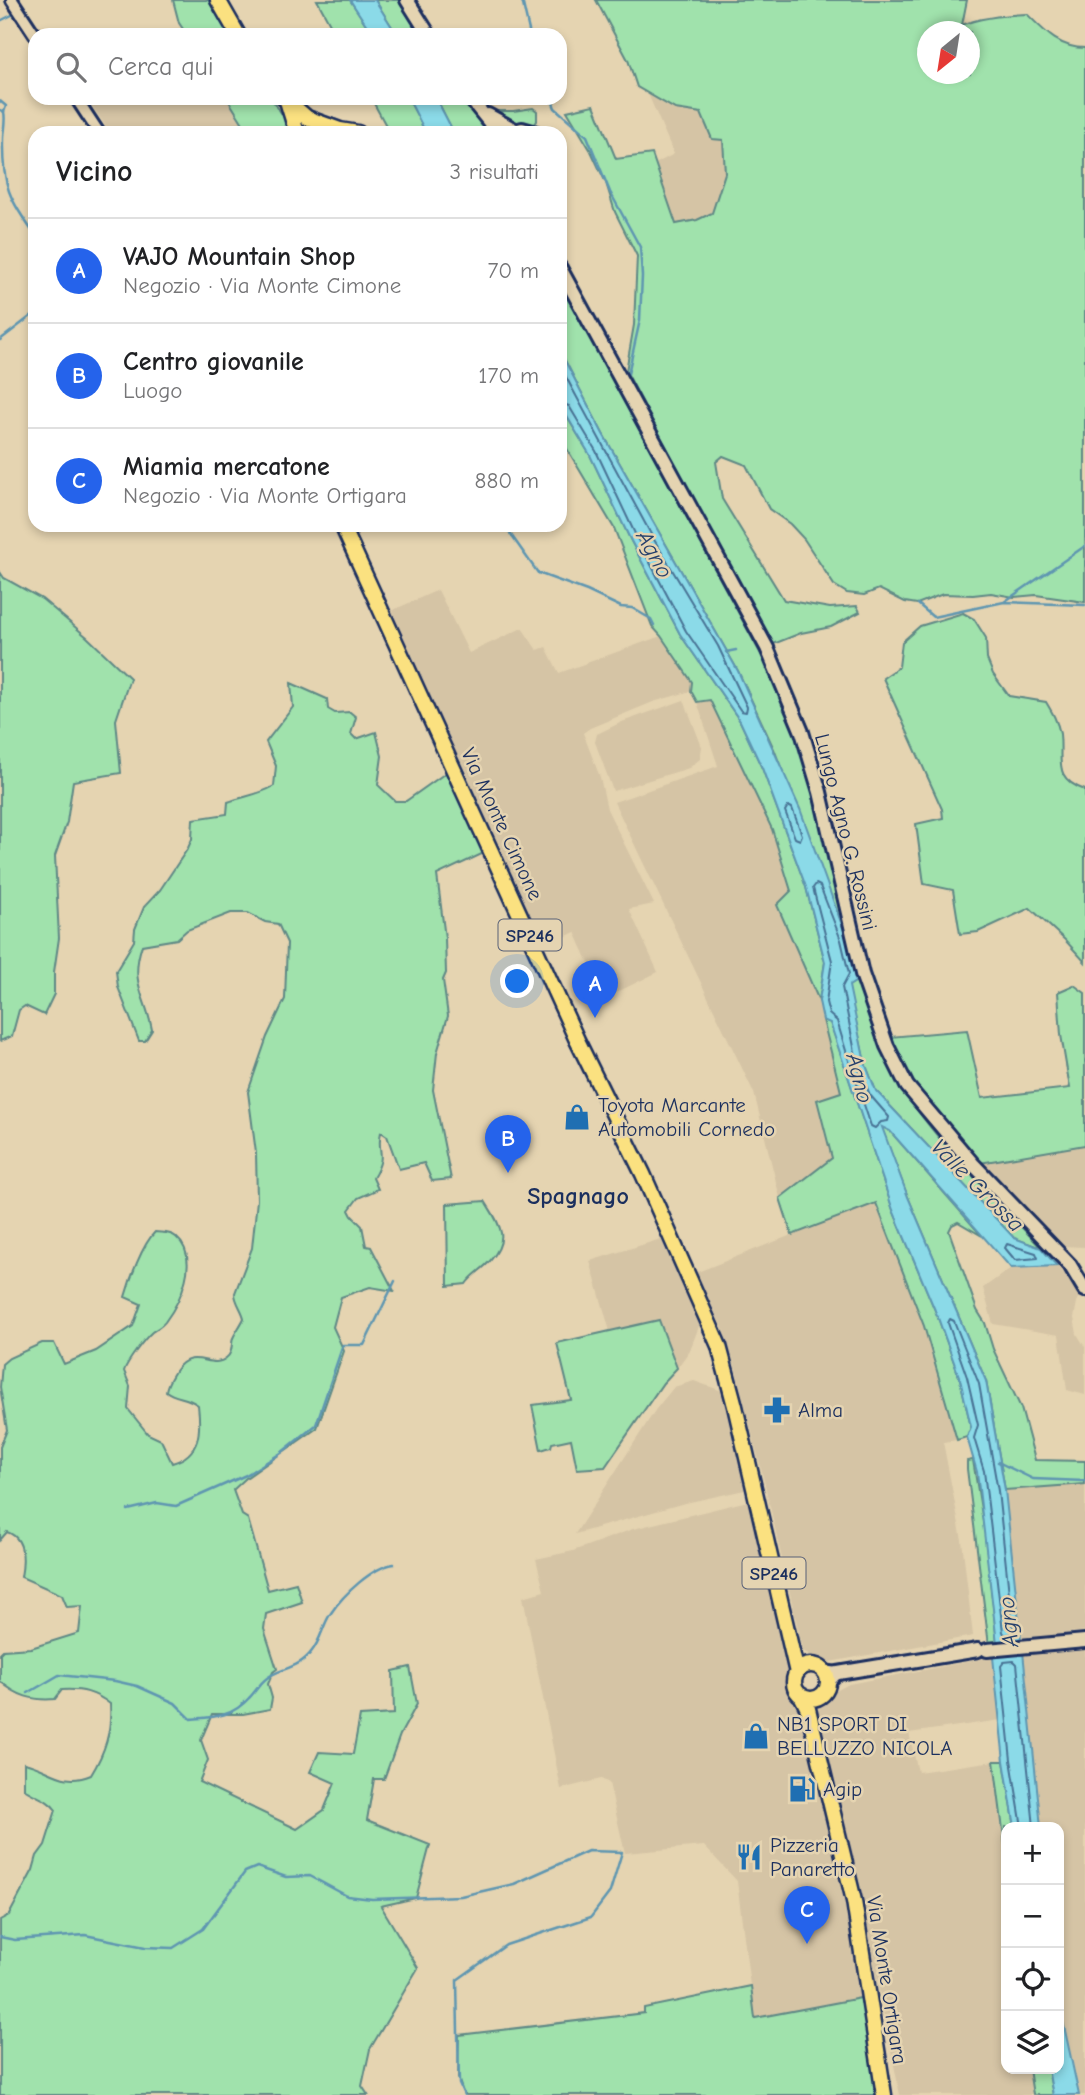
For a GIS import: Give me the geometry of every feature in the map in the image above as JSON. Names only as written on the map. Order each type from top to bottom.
[{"type":"main road","points":[[218,0],[234,28]]},
{"type":"main road","points":[[407,0],[425,28]]},
{"type":"main road","points":[[288,105],[295,126]]},
{"type":"main road","points":[[292,105],[307,118],[323,126]]},
{"type":"main road","points":[[476,105],[494,126]]},
{"type":"main road","points":[[477,105],[504,126]]},
{"type":"main road","name":"Lungo Agno G. Rossini","points":[[567,281],[767,648],[789,699],[820,792],[862,974],[887,1046],[907,1086],[964,1154],[1070,1265]]},
{"type":"main road","name":"Via Monte Cimone","points":[[345,532],[577,1040],[643,1174],[719,1346],[793,1654]]},
{"type":"main road","points":[[1070,1265],[1085,1275]]},
{"type":"main road","points":[[1070,1265],[1085,1290]]},
{"type":"main road","points":[[801,1669],[816,1666],[830,1676],[983,1650],[1085,1641]]},
{"type":"main road","name":"Via Monte Ortigara","points":[[793,1654],[801,1669],[794,1685],[809,1700],[854,1901],[884,2095]]},
{"type":"main road","points":[[809,1700],[824,1692],[830,1676]]},
{"type":"street","points":[[12,0],[30,28]]},
{"type":"street","points":[[81,105],[94,126]]},
{"type":"shaded area","points":[[648,94],[675,109],[701,113],[712,139],[723,139],[725,173],[712,213],[697,220],[675,225],[655,164],[674,154]]},
{"type":"shaded area","points":[[92,105],[231,105],[245,126],[105,126]]},
{"type":"shaded area","points":[[438,590],[469,653],[522,628],[537,650],[546,647],[559,673],[661,636],[692,682],[691,691],[653,702],[583,733],[600,777],[607,809],[654,904],[629,909],[658,972],[605,998],[575,932],[544,947],[391,611]]},
{"type":"shaded area","points":[[684,700],[702,747],[700,759],[689,768],[613,791],[595,742],[597,734]]},
{"type":"shaded area","points":[[710,700],[772,829],[791,891],[777,905],[819,1001],[841,1092],[818,1100],[832,1158],[780,1198],[754,1093],[614,802],[718,766],[697,702]]},
{"type":"shaded area","points":[[1085,1145],[1085,1247],[1061,1246],[980,1163]]},
{"type":"shaded area","points":[[876,1202],[924,1326],[957,1440],[943,1442],[962,1540],[973,1636],[824,1663],[803,1651],[734,1363],[722,1327],[695,1273]]},
{"type":"shaded area","points":[[661,1239],[701,1321],[690,1350],[677,1368],[659,1321],[611,1335],[590,1261]]},
{"type":"shaded area","points":[[1057,1266],[1082,1292],[1074,1318],[1077,1334],[1085,1347],[1085,1395],[1067,1390],[1059,1335],[993,1324],[983,1288],[1011,1268]]},
{"type":"shaded area","points":[[694,1381],[725,1392],[749,1489],[681,1504],[575,1534],[656,1409],[674,1387]]},
{"type":"shaded area","points":[[1085,1484],[1085,1631],[1021,1640],[1005,1490]]},
{"type":"shaded area","points":[[752,1500],[866,1997],[754,2018],[737,1881],[704,1846],[625,1853],[609,1783],[601,1779],[561,1789],[523,1597],[544,1591],[536,1559],[573,1551],[633,1529]]},
{"type":"shaded area","points":[[1085,1648],[1085,2095],[1080,2095],[1064,2025],[1064,1822],[1040,1822],[1023,1652]]},
{"type":"shaded area","points":[[993,1657],[1001,1720],[909,1733],[918,1772],[994,1761],[1002,1822],[1001,2074],[1030,2074],[1033,2095],[900,2095],[859,1891],[817,1711],[834,1692],[849,1684]]},
{"type":"green space","points":[[173,0],[208,0],[225,28],[182,28]]},
{"type":"green space","points":[[317,0],[350,0],[368,28],[332,28]]},
{"type":"green space","points":[[375,0],[398,0],[416,28],[393,28]]},
{"type":"green space","points":[[596,0],[967,0],[963,21],[917,21],[917,84],[980,84],[980,21],[977,21],[985,19],[1027,14],[1060,42],[1085,48],[1085,602],[1036,595],[1014,597],[991,593],[943,594],[917,604],[905,602],[879,589],[864,595],[847,593],[834,585],[804,539],[790,524],[769,509],[746,465],[723,456],[716,462],[722,499],[784,600],[830,608],[857,606],[860,612],[831,627],[801,633],[771,645],[626,371],[634,325],[637,256],[615,212],[606,183],[591,151],[567,111],[594,105],[616,159],[652,154],[676,224],[697,220],[712,213],[725,173],[723,140],[712,139],[701,113],[675,109],[637,87],[628,60]]},
{"type":"green space","points":[[231,105],[276,105],[287,126],[245,126]]},
{"type":"green space","points":[[375,105],[412,105],[422,126],[386,126]]},
{"type":"green space","points":[[440,105],[467,105],[487,126],[450,126]]},
{"type":"green space","points":[[533,108],[537,111],[534,125],[517,124],[491,111],[513,111]]},
{"type":"green space","points":[[567,296],[765,662],[802,748],[847,939],[774,749],[738,671],[603,434],[567,365]]},
{"type":"green space","points":[[567,417],[590,455],[680,634],[740,721],[762,768],[806,887],[825,962],[819,1001],[777,905],[791,891],[772,829],[710,700],[697,702],[691,691],[692,682],[652,626],[614,528],[567,449]]},
{"type":"green space","points":[[0,572],[4,578],[42,599],[130,678],[116,720],[121,773],[73,781],[67,822],[55,856],[59,938],[54,994],[44,1015],[25,1006],[19,1010],[12,1036],[0,1041]]},
{"type":"green space","points":[[963,613],[974,619],[986,638],[987,659],[993,674],[1009,696],[1046,702],[1059,730],[1063,774],[1085,790],[1085,962],[1030,908],[978,932],[960,934],[953,890],[924,884],[916,824],[943,818],[942,809],[883,678],[899,667],[902,642],[920,626]]},
{"type":"green space","points":[[291,683],[327,699],[328,709],[335,713],[350,712],[356,717],[351,734],[356,739],[376,732],[382,756],[378,785],[395,801],[406,801],[447,772],[484,853],[437,875],[445,938],[446,973],[443,980],[448,1016],[437,1053],[433,1090],[451,1179],[432,1181],[424,1163],[399,1169],[387,1136],[381,1132],[381,1158],[373,1178],[378,1189],[358,1198],[349,1210],[362,1226],[366,1246],[371,1247],[394,1291],[370,1287],[341,1297],[333,1327],[344,1351],[317,1428],[233,1490],[242,1515],[248,1519],[268,1590],[296,1583],[302,1602],[266,1614],[264,1629],[277,1669],[268,1684],[272,1698],[270,1709],[243,1714],[212,1714],[201,1740],[208,1760],[199,1782],[297,1829],[324,1810],[335,1783],[310,1772],[319,1752],[353,1754],[360,1716],[394,1714],[393,1671],[410,1667],[417,1704],[400,1735],[384,1779],[374,1779],[367,1820],[430,1845],[416,1898],[381,1906],[418,1968],[370,2049],[362,2086],[368,2095],[0,2095],[0,1920],[9,1915],[33,1870],[37,1856],[45,1845],[56,1810],[24,1789],[24,1763],[64,1778],[91,1775],[100,1758],[110,1723],[110,1704],[88,1692],[62,1690],[55,1699],[40,1699],[19,1694],[0,1681],[0,1653],[3,1650],[31,1648],[79,1633],[82,1606],[67,1607],[62,1595],[21,1577],[23,1557],[17,1539],[7,1532],[0,1540],[0,1447],[7,1430],[0,1387],[2,1364],[42,1343],[54,1343],[64,1364],[96,1351],[133,1326],[141,1304],[125,1297],[137,1263],[155,1232],[172,1234],[183,1246],[187,1256],[186,1280],[177,1303],[165,1322],[145,1340],[124,1371],[130,1386],[128,1409],[148,1434],[161,1440],[172,1463],[189,1454],[197,1441],[198,1405],[166,1391],[175,1371],[188,1360],[214,1362],[228,1356],[233,1338],[244,1318],[235,1293],[252,1248],[257,1200],[256,1153],[248,1092],[267,1037],[285,999],[287,943],[278,924],[265,922],[248,913],[231,913],[187,930],[177,939],[142,945],[138,958],[138,980],[152,1030],[145,1041],[139,1041],[118,987],[116,971],[134,941],[135,929],[144,907],[160,890],[188,848],[192,839],[193,819],[227,814],[228,802],[274,786],[276,766],[266,742],[293,707]]},
{"type":"green space","points":[[858,980],[878,1041],[894,1075],[909,1098],[943,1143],[1041,1248],[1014,1238],[876,1091],[865,1063],[848,986]]},
{"type":"green space","points":[[1074,985],[1085,993],[1085,1145],[980,1163],[922,1097],[889,1037],[967,1030],[982,1098],[1070,1088],[1061,1035],[1058,992]]},
{"type":"green space","points":[[823,1020],[830,1022],[893,1210],[937,1315],[960,1379],[971,1427],[967,1437],[957,1440],[924,1326],[876,1203],[792,1235],[780,1198],[832,1158],[817,1100],[841,1092]]},
{"type":"green space","points":[[881,1126],[890,1131],[982,1236],[958,1222],[952,1225],[949,1231],[977,1310],[1021,1408],[1035,1460],[1085,1461],[1085,1484],[1005,1490],[986,1381]]},
{"type":"green space","points":[[485,1201],[501,1231],[500,1245],[490,1261],[466,1284],[448,1286],[447,1204]]},
{"type":"green space","points":[[659,1320],[677,1368],[663,1383],[605,1467],[577,1469],[571,1439],[552,1443],[551,1447],[541,1450],[532,1405],[571,1400],[557,1343]]},
{"type":"green space","points":[[973,1460],[985,1534],[997,1643],[989,1645],[967,1469],[967,1461]]},
{"type":"green space","points":[[994,1761],[1004,1761],[1014,1822],[1002,1822]]},
{"type":"green space","points":[[751,1986],[755,2018],[866,1997],[886,2095],[464,2095],[458,2078],[459,2035],[644,2013],[644,2008]]},
{"type":"green space","points":[[1030,2074],[1049,2074],[1053,2095],[1033,2095]]},
{"type":"water","points":[[350,0],[375,0],[393,28],[368,28]]},
{"type":"water","points":[[412,105],[440,105],[450,126],[422,126]]},
{"type":"water","name":"Agno","points":[[567,365],[603,434],[738,671],[800,809],[847,939],[858,980],[849,986],[865,1063],[876,1091],[1014,1238],[1041,1248],[1057,1266],[1011,1268],[890,1131],[882,1127],[908,1197],[986,1381],[1005,1490],[1021,1640],[997,1643],[977,1472],[967,1437],[971,1427],[960,1379],[937,1315],[893,1210],[830,1023],[823,1020],[819,1001],[825,962],[806,887],[762,768],[740,721],[680,634],[590,455],[567,417]]},
{"type":"water","points":[[1023,1652],[1040,1822],[1014,1822],[1004,1761],[993,1657]]},
{"type":"water","points":[[1064,2026],[1079,2095],[1053,2095],[1049,2074],[1064,2074]]},
{"type":"waterway","points":[[522,0],[528,28]]},
{"type":"waterway","points":[[0,21],[14,14]]},
{"type":"waterway","points":[[0,101],[6,106],[4,112]]},
{"type":"waterway","points":[[554,105],[587,136],[610,192],[640,247],[640,320],[628,374]]},
{"type":"waterway","points":[[0,110],[5,115],[3,155],[6,180],[13,201],[28,224]]},
{"type":"waterway","points":[[0,340],[28,318]]},
{"type":"waterway","points":[[509,532],[538,573],[621,607],[632,608],[651,619],[654,625]]},
{"type":"waterway","points":[[1004,602],[1085,546]]},
{"type":"waterway","points":[[918,604],[933,617],[1004,602],[1085,605]]},
{"type":"waterway","points":[[726,652],[736,650]]},
{"type":"waterway","points":[[128,1510],[157,1503],[176,1506],[246,1475],[281,1453],[316,1425],[343,1345],[364,1345],[395,1281]]},
{"type":"waterway","points":[[998,1462],[1033,1479],[1085,1481]]},
{"type":"waterway","points":[[28,1693],[59,1675],[137,1686],[175,1703],[191,1719],[230,1712],[243,1704],[267,1678],[307,1657],[318,1642],[328,1617],[343,1598],[368,1576],[394,1564]]},
{"type":"waterway","points":[[0,1937],[15,1940],[85,1935],[145,1947],[173,1948],[203,1929],[245,1872],[257,1867],[286,1877],[310,1876],[347,1896],[372,1899],[461,1896],[514,1884],[588,1851],[622,1852],[610,1892],[591,1917],[506,1945],[457,1980],[459,2084],[464,2095]]},
{"type":"place","name":"VAJO Mountain Shop","points":[[595,1018]]},
{"type":"place","name":"Toyota Marcante Automobili Cornedo","points":[[577,1117]]},
{"type":"place","name":"Centro giovanile","points":[[508,1173]]},
{"type":"place","name":"Alma","points":[[777,1410]]},
{"type":"place","name":"NB1 SPORT DI BELLUZZO NICOLA","points":[[756,1736]]},
{"type":"place","name":"Agip","points":[[802,1789]]},
{"type":"place","name":"Pizzeria Panaretto","points":[[749,1857]]},
{"type":"place","name":"Miamia mercatone","points":[[807,1944]]},
{"type":"district","name":"Spagnago","points":[[578,1196]]},
{"type":"water label","name":"Valle Grossa","points":[[978,1185]]}]
